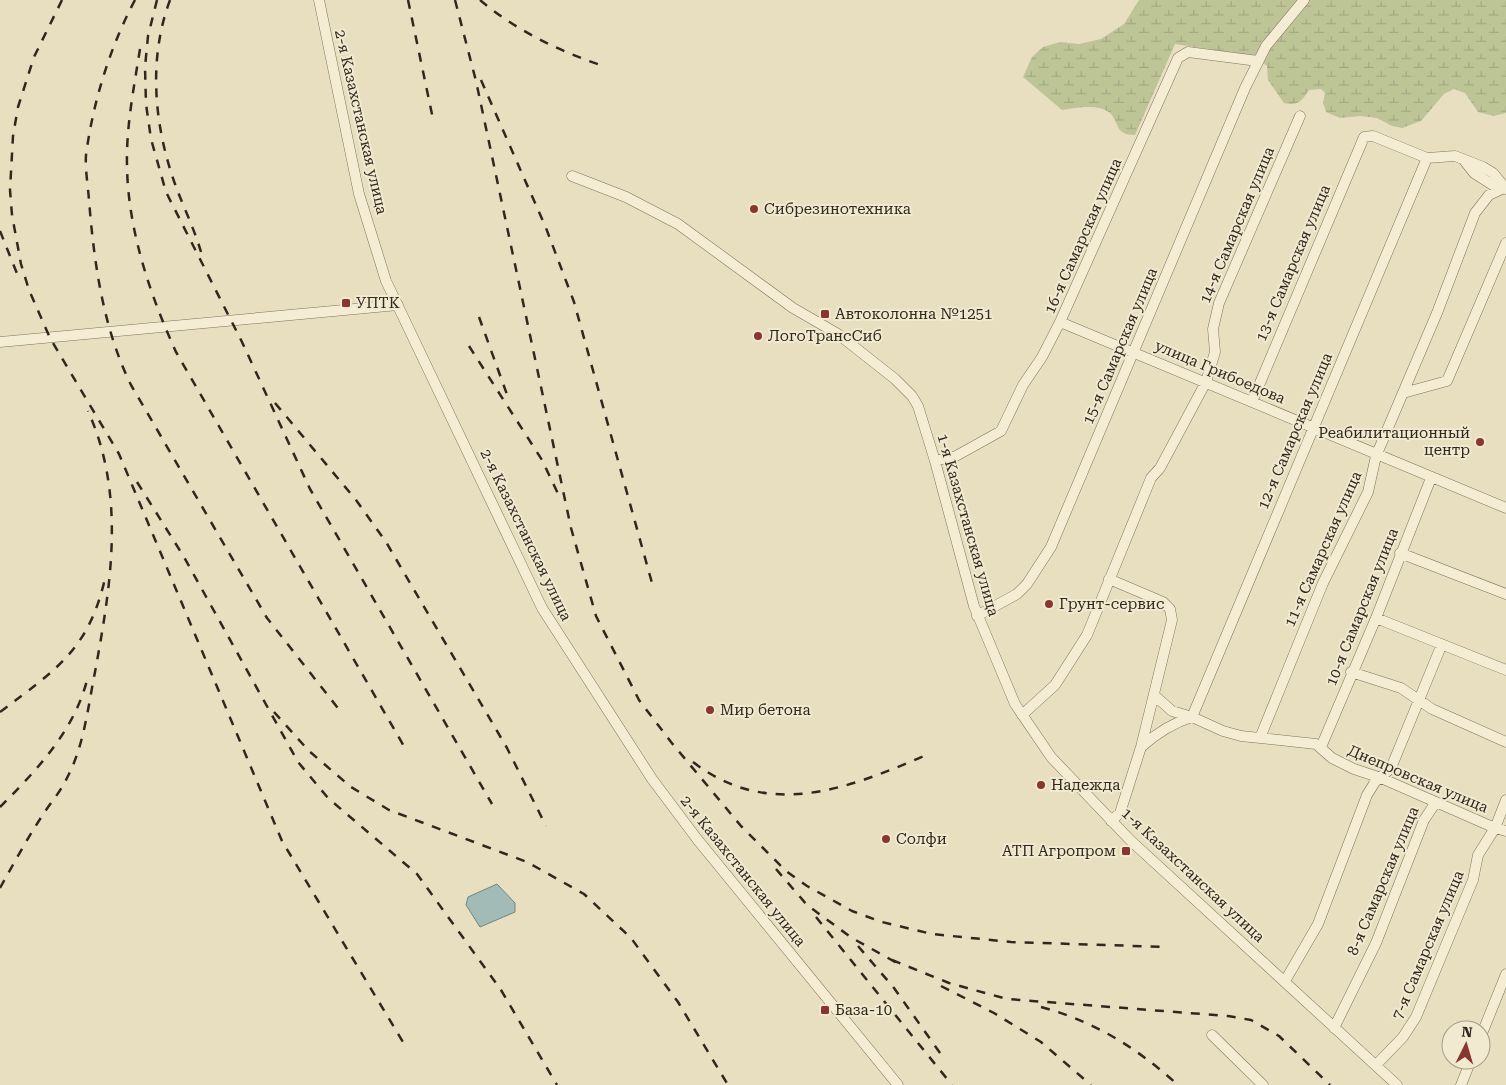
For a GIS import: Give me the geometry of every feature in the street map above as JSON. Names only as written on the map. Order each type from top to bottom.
[{"type":"street","name":"2-я Казахстанская улица","points":[[319,0],[359,194],[386,281],[542,608],[652,779],[697,839],[898,1085]]},
{"type":"street","name":"15-я Самарская улица","points":[[977,616],[1017,594],[1026,584],[1050,547],[1245,88],[1258,61],[1276,32],[1304,0]]},
{"type":"street","name":"16-я Самарская улица","points":[[935,461],[956,456],[1001,431],[1023,385],[1042,357],[1060,322],[1178,58],[1188,52],[1258,61]]},
{"type":"street","name":"14-я Самарская улица","points":[[1022,715],[1055,685],[1087,635],[1151,478],[1160,468],[1206,382],[1214,352],[1214,329],[1217,310],[1300,116]]},
{"type":"street","name":"13-я Самарская улица","points":[[1252,402],[1364,137],[1373,136],[1428,158]]},
{"type":"street","points":[[1428,158],[1448,156],[1462,159],[1493,173],[1503,189]]},
{"type":"street","name":"12-я Самарская улица","points":[[1192,717],[1312,428],[1428,158]]},
{"type":"street","name":"1-я Казахстанская улица","points":[[572,176],[626,198],[678,224],[792,308],[838,334],[896,379],[912,396],[918,406],[935,461],[977,616],[1002,676],[1022,715],[1051,757],[1111,821],[1397,1085]]},
{"type":"street","name":"11-я Самарская улица","points":[[1260,738],[1323,583],[1368,492],[1376,456],[1438,313],[1475,213],[1482,202],[1503,189]]},
{"type":"street","points":[[1403,393],[1447,381],[1506,243]]},
{"type":"street","points":[[0,342],[398,305]]},
{"type":"street","name":"улица Грибоедова","points":[[1060,322],[1206,382],[1376,456],[1506,508]]},
{"type":"street","name":"10-я Самарская улица","points":[[1321,747],[1351,672],[1376,618],[1431,478]]},
{"type":"street","points":[[1400,553],[1506,594]]},
{"type":"street","points":[[1109,579],[1163,602],[1170,609],[1172,620],[1142,747],[1123,807],[1120,813],[1111,821]]},
{"type":"street","points":[[1376,618],[1506,670]]},
{"type":"street","points":[[1285,980],[1318,924],[1366,795],[1391,768],[1442,644]]},
{"type":"street","points":[[1351,672],[1401,688],[1432,709],[1506,742]]},
{"type":"street","name":"Днепровская улица","points":[[1154,695],[1172,711],[1192,717],[1223,731],[1260,738],[1309,742],[1321,747],[1338,762],[1381,778],[1495,828],[1506,831]]},
{"type":"street","points":[[1142,747],[1156,734],[1174,722],[1192,717]]},
{"type":"street","name":"7-я Самарская улица","points":[[1376,1065],[1403,1037],[1413,1023],[1473,880],[1478,855],[1495,828],[1506,800]]},
{"type":"street","name":"8-я Самарская улица","points":[[1334,1028],[1376,943],[1424,820],[1436,802]]},
{"type":"street","points":[[1487,1020],[1506,974]]},
{"type":"street","points":[[1212,1035],[1263,1085]]},
{"type":"street","points":[[1461,1085],[1467,1070]]},
{"type":"green space","points":[[1139,0],[1506,0],[1506,113],[1493,116],[1478,112],[1465,93],[1454,89],[1444,94],[1421,121],[1402,128],[1392,126],[1377,118],[1361,116],[1340,118],[1326,112],[1323,103],[1325,93],[1321,89],[1309,90],[1296,103],[1284,103],[1268,80],[1267,66],[1255,56],[1175,44],[1135,135],[1129,135],[1121,131],[1110,113],[1105,110],[1087,107],[1062,110],[1023,77],[1032,57],[1043,47],[1060,42],[1079,44],[1101,39],[1124,24]]},
{"type":"water","points":[[497,884],[515,903],[515,912],[480,927],[466,905],[468,897]]},
{"type":"railway","points":[[62,0],[34,57],[18,107],[13,136],[10,190],[12,215],[21,264],[29,290],[50,338],[119,454],[282,841],[406,1047]]},
{"type":"railway","points":[[135,0],[110,56],[93,115],[86,155],[86,172],[97,271],[113,341],[131,385],[267,618],[341,712]]},
{"type":"railway","points":[[157,0],[148,36],[145,67],[146,104],[151,139],[166,192],[242,342],[310,489],[492,804]]},
{"type":"railway","points":[[170,0],[163,22],[156,69],[158,115],[168,162],[201,252]]},
{"type":"railway","points":[[408,0],[433,119]]},
{"type":"railway","points":[[455,0],[476,81],[571,528],[596,616],[639,700],[671,742],[741,826],[786,871],[807,886],[852,911],[882,922],[932,934],[1011,942],[1167,947]]},
{"type":"railway","points":[[480,0],[508,21],[538,39],[603,66]]},
{"type":"railway","points":[[140,49],[128,137],[128,190],[131,214],[142,262],[166,330],[176,352],[405,748]]},
{"type":"railway","points":[[481,80],[546,228],[574,302],[652,583]]},
{"type":"railway","points":[[0,231],[18,276]]},
{"type":"railway","points":[[479,317],[509,400]]},
{"type":"railway","points":[[469,346],[542,460],[561,500]]},
{"type":"railway","points":[[275,403],[356,500],[386,542],[507,748],[546,826]]},
{"type":"railway","points":[[0,888],[32,831],[67,778],[78,753],[88,712],[106,606],[112,540],[107,475],[100,443],[88,411]]},
{"type":"railway","points":[[137,482],[184,557],[298,762],[328,798],[417,874],[501,990],[557,1085]]},
{"type":"railway","points":[[0,712],[38,683],[68,655],[91,621],[106,574]]},
{"type":"railway","points":[[0,807],[41,763],[65,731],[82,695],[88,676]]},
{"type":"railway","points":[[274,712],[309,751],[351,787],[389,810],[527,862],[584,894],[631,938],[678,1002],[728,1085]]},
{"type":"railway","points":[[693,762],[721,780],[750,790],[779,794],[808,793],[837,788],[866,779],[924,756]]},
{"type":"railway","points":[[776,869],[807,905],[852,938],[897,963]]},
{"type":"railway","points":[[816,917],[952,1085]]},
{"type":"railway","points":[[858,946],[894,988],[945,1060]]},
{"type":"railway","points":[[892,960],[949,983],[1007,999],[1228,1016],[1251,1020],[1279,1036],[1330,1085]]},
{"type":"railway","points":[[941,986],[994,1013],[1041,1042],[1091,1085]]},
{"type":"railway","points":[[1041,1007],[1079,1020],[1114,1037],[1147,1059],[1178,1085]]},
{"type":"place","name":"Сибрезинотехника","points":[[754,209]]},
{"type":"place","name":"УПТК","points":[[346,303]]},
{"type":"place","name":"Автоколонна №1251","points":[[825,314]]},
{"type":"place","name":"ЛогоТрансСиб","points":[[758,336]]},
{"type":"place","name":"Реабилитационный центр","points":[[1480,442]]},
{"type":"place","name":"Грунт-сервис","points":[[1049,604]]},
{"type":"place","name":"Мир бетона","points":[[710,710]]},
{"type":"place","name":"Надежда","points":[[1041,785]]},
{"type":"place","name":"Солфи","points":[[886,839]]},
{"type":"place","name":"АТП Агропром","points":[[1126,851]]},
{"type":"place","name":"База-10","points":[[825,1010]]}]
